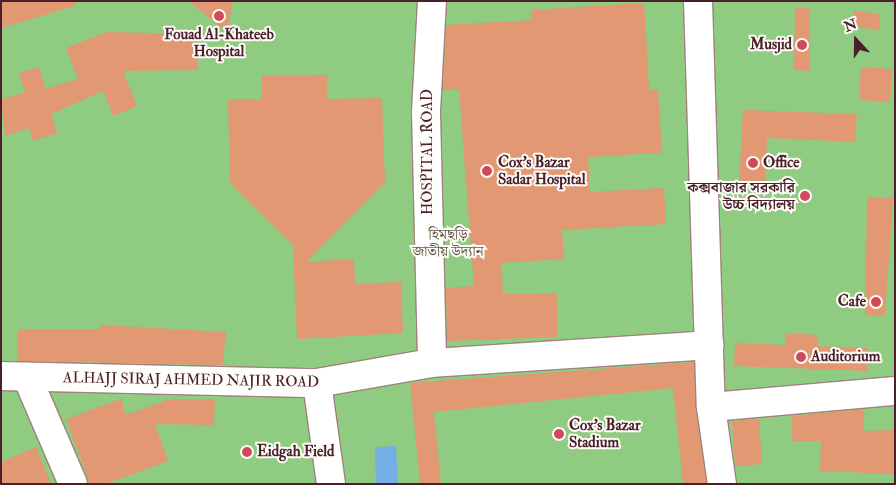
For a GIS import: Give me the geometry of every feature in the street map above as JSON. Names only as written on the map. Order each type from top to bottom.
[{"type":"street","name":"HOSPITAL ROAD","points":[[432,1],[426,113],[432,363]]},
{"type":"street","points":[[698,1],[711,407],[722,484]]},
{"type":"street","name":"ALHAJJ SIRAJ AHMED NAJIR ROAD","points":[[14,377],[317,383],[432,363],[709,345]]},
{"type":"street","points":[[14,377],[73,484]]},
{"type":"street","points":[[317,383],[331,484]]},
{"type":"street","points":[[711,407],[895,391]]},
{"type":"green space","name":"হিমছড়ি জাতীয় উদ্যান","points":[[1,1],[895,1],[895,484],[1,484]]},
{"type":"water","points":[[396,446],[398,484],[376,484],[375,447]]},
{"type":"building","points":[[1,1],[75,1],[75,6],[1,28]]},
{"type":"building","name":"Fouad Al-Khateeb Hospital","points":[[188,1],[233,1],[227,32]]},
{"type":"building","name":"Cox's Bazar Sadar Hospital","points":[[644,3],[649,89],[658,89],[662,153],[588,157],[590,192],[664,188],[666,224],[562,230],[564,259],[501,263],[503,294],[557,293],[557,337],[447,341],[446,288],[474,286],[459,90],[443,90],[446,25],[532,20],[531,10]]},
{"type":"building","name":"Musjid","points":[[795,8],[810,8],[809,71],[794,70]]},
{"type":"building","points":[[854,11],[880,14],[879,30],[852,27]]},
{"type":"building","points":[[107,32],[196,34],[197,70],[123,71],[137,106],[113,116],[103,91],[51,114],[57,133],[33,141],[29,128],[5,136],[1,100],[25,92],[19,73],[39,67],[46,89],[78,79],[66,48]]},
{"type":"building","points":[[861,67],[892,69],[890,102],[859,100]]},
{"type":"building","points":[[327,75],[327,99],[382,98],[385,182],[306,262],[354,259],[355,284],[401,282],[403,333],[297,339],[293,245],[230,183],[228,99],[262,99],[262,76]]},
{"type":"building","name":"Office","points":[[743,110],[857,114],[855,142],[767,138],[765,186],[739,185]]},
{"type":"building","points":[[867,197],[893,198],[885,316],[865,315]]},
{"type":"building","points":[[100,325],[226,332],[223,365],[17,361],[18,329],[100,329]]},
{"type":"building","name":"Auditorium","points":[[786,333],[817,335],[817,346],[868,348],[867,371],[734,366],[735,343],[786,345]]},
{"type":"building","points":[[694,362],[706,484],[683,484],[673,388],[434,412],[441,484],[420,484],[410,383]]},
{"type":"building","points":[[121,399],[126,415],[170,399],[215,399],[214,425],[155,424],[168,461],[106,484],[90,484],[66,419]]},
{"type":"building","points":[[864,409],[864,431],[895,430],[895,474],[820,471],[821,441],[792,441],[792,416]]},
{"type":"building","points":[[759,419],[762,464],[735,466],[732,421]]},
{"type":"building","points":[[36,447],[51,484],[1,484],[1,462]]},
{"type":"place","name":"Fouad Al-Khateeb Hospital","points":[[219,16]]},
{"type":"place","name":"Musjid","points":[[802,45]]},
{"type":"place","name":"Office","points":[[753,163]]},
{"type":"place","name":"Cox's Bazar Sadar Hospital","points":[[487,171]]},
{"type":"place","name":"কক্সবাজার সরকারি উচ্চ বিদ্যালয়","points":[[805,196]]},
{"type":"place","name":"Cafe","points":[[876,302]]},
{"type":"place","name":"Auditorium","points":[[801,357]]},
{"type":"place","name":"Cox's Bazar Stadium","points":[[559,434]]},
{"type":"place","name":"Eidgah Field","points":[[247,452]]}]
